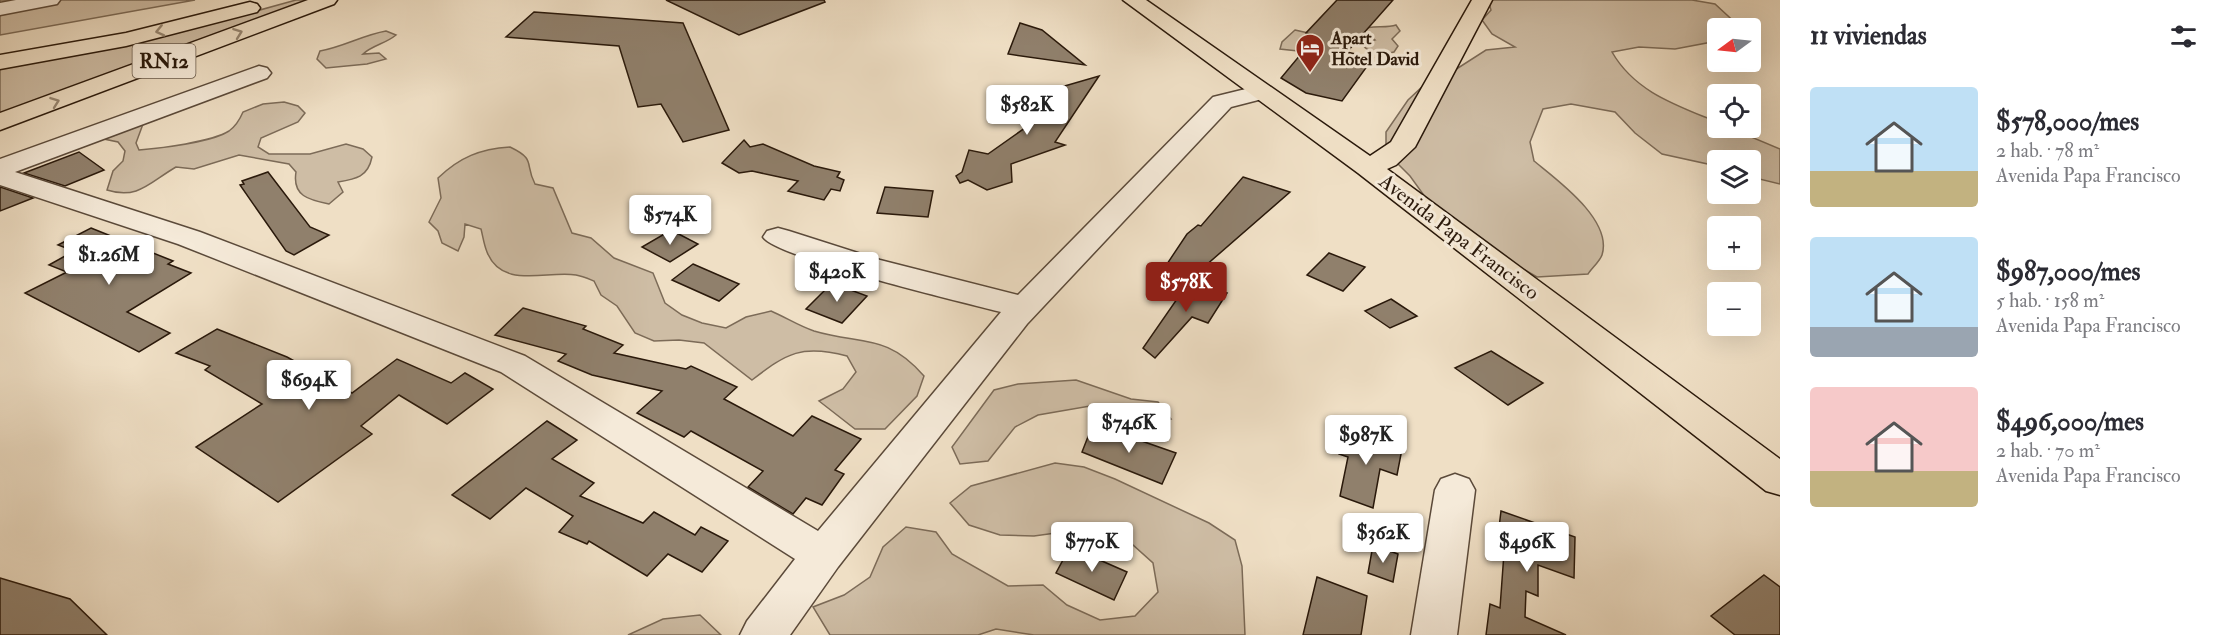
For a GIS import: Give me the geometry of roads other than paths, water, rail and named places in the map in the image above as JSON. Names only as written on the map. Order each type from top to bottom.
[{"type":"main road","name":"RN12","points":[[0,62],[132,37],[207,20],[278,0]]},
{"type":"main road","name":"RN12","points":[[0,122],[327,0]]},
{"type":"main road","name":"Avenida Papa Francisco","points":[[1133,0],[1368,168],[1780,480]]},
{"type":"main road","points":[[1368,168],[1387,159],[1402,147],[1482,0]]},
{"type":"street","points":[[0,9],[50,0]]},
{"type":"street","points":[[0,168],[259,73]]},
{"type":"street","points":[[763,635],[823,555],[1024,307],[1222,102],[1262,92]]},
{"type":"street","points":[[0,176],[189,238],[513,364],[823,555]]},
{"type":"street","points":[[778,237],[822,254],[1024,307]]},
{"type":"street","points":[[1434,635],[1455,490]]},
{"type":"place","name":"Apart Hotel David","points":[[1310,74]]}]
